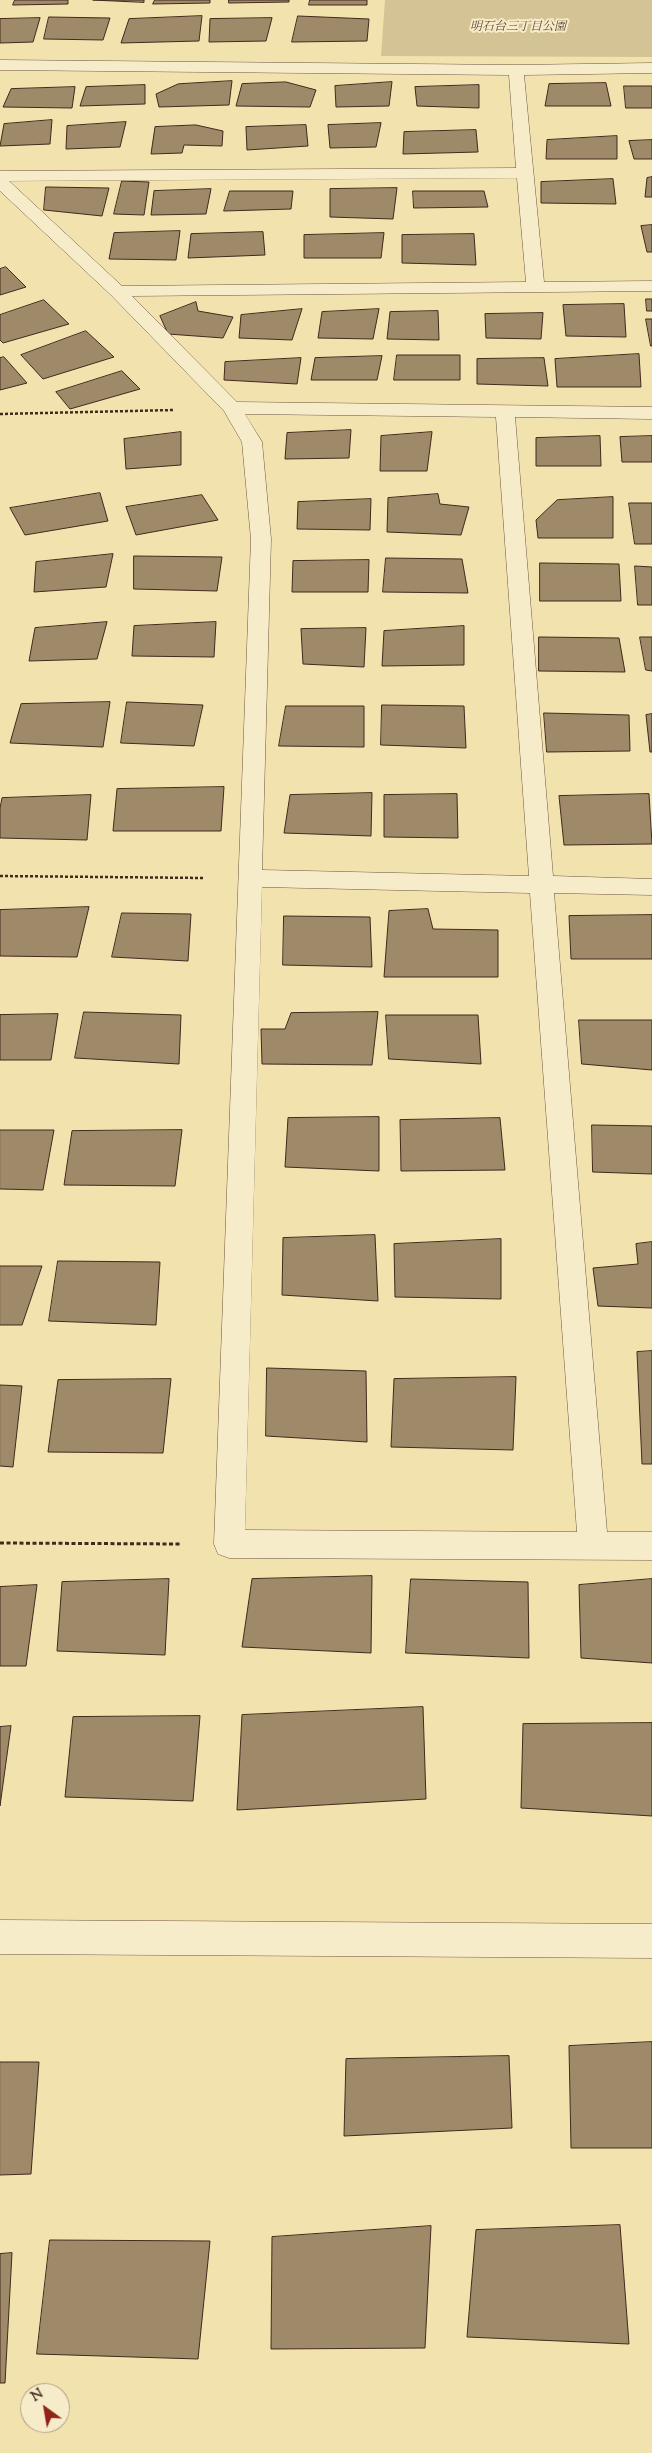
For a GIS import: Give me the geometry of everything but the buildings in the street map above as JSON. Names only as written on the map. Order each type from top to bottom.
[{"type":"street","points":[[0,65],[516,70],[652,68]]},
{"type":"street","points":[[516,70],[535,286]]},
{"type":"street","points":[[0,176],[525,173]]},
{"type":"street","points":[[0,182],[117,291],[232,408],[252,442],[261,539],[230,1544],[652,1546]]},
{"type":"street","points":[[117,291],[652,286]]},
{"type":"street","points":[[232,408],[652,413]]},
{"type":"street","points":[[505,411],[593,1546]]},
{"type":"street","points":[[252,878],[652,887]]},
{"type":"street","points":[[0,1937],[652,1941]]},
{"type":"path","points":[[0,414],[232,408]]},
{"type":"path","points":[[0,876],[252,878]]},
{"type":"path","points":[[0,1543],[230,1544]]},
{"type":"green space","name":"明石台三丁目公園","points":[[385,0],[652,0],[652,57],[381,56]]}]
